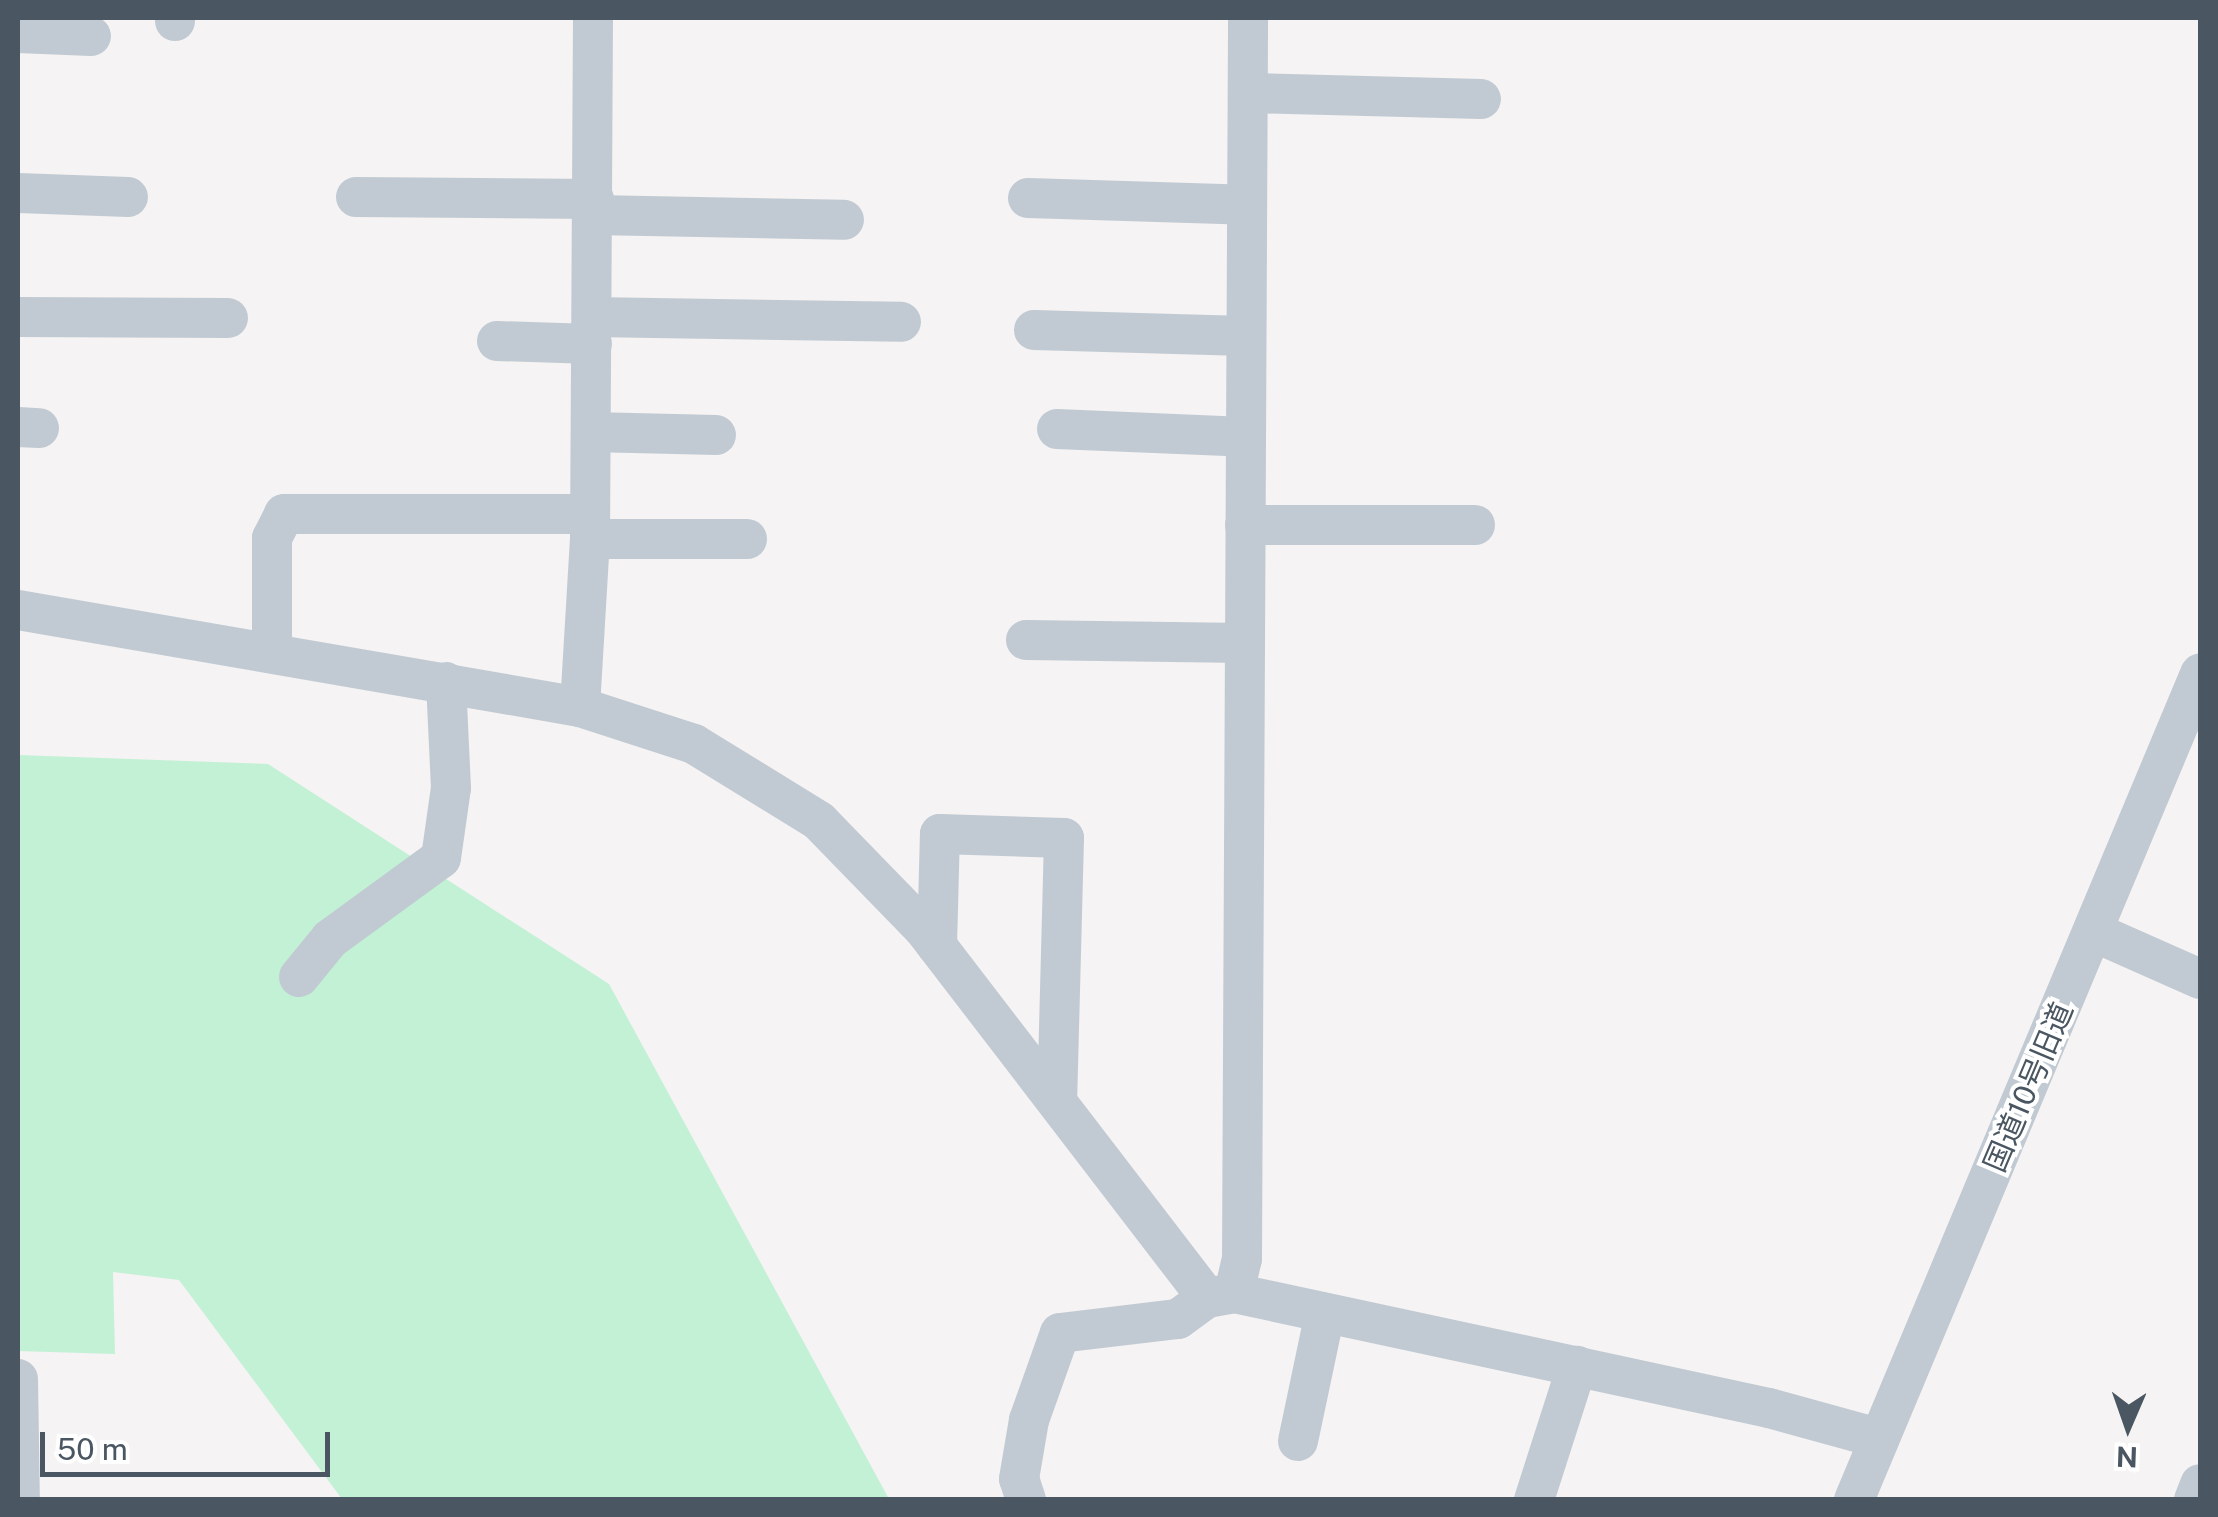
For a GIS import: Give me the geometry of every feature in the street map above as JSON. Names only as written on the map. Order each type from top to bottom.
[{"type":"street","points":[[580,706],[590,526],[593,18]]},
{"type":"street","points":[[1026,1500],[1020,1479],[1028,1420],[1060,1333],[1178,1319],[1220,1295],[1242,1259],[1248,18]]},
{"type":"street","points":[[18,33],[91,36]]},
{"type":"street","points":[[1248,93],[1481,98]]},
{"type":"street","points":[[18,193],[128,197]]},
{"type":"street","points":[[356,197],[844,220]]},
{"type":"street","points":[[1028,198],[1246,204]]},
{"type":"street","points":[[18,316],[228,318]]},
{"type":"street","points":[[497,341],[592,330],[902,322]]},
{"type":"street","points":[[1034,330],[1245,336]]},
{"type":"street","points":[[1057,429],[1245,437]]},
{"type":"street","points":[[590,432],[716,435]]},
{"type":"street","points":[[272,652],[272,538],[284,514],[590,526],[747,540]]},
{"type":"street","points":[[1245,525],[1475,526]]},
{"type":"street","points":[[18,610],[580,706],[694,744],[819,821],[937,946],[1057,1100],[1220,1295],[1325,1312],[1577,1366],[1769,1408],[1878,1438]]},
{"type":"street","points":[[1026,640],[1244,642]]},
{"type":"street","name":"国道10号旧道","points":[[1854,1500],[2200,674]]},
{"type":"street","points":[[299,977],[330,939],[441,858],[450,788],[446,682]]},
{"type":"street","points":[[937,946],[940,834],[1064,838],[1057,1100]]},
{"type":"street","points":[[2094,932],[2200,979]]},
{"type":"street","points":[[1298,1441],[1325,1312]]},
{"type":"street","points":[[1534,1500],[1577,1366]]},
{"type":"street","points":[[18,1378],[20,1500]]},
{"type":"street","points":[[2194,1500],[2200,1484]]},
{"type":"green space","points":[[18,755],[268,764],[609,984],[889,1499],[342,1499],[179,1280],[113,1272],[115,1354],[18,1351]]}]
